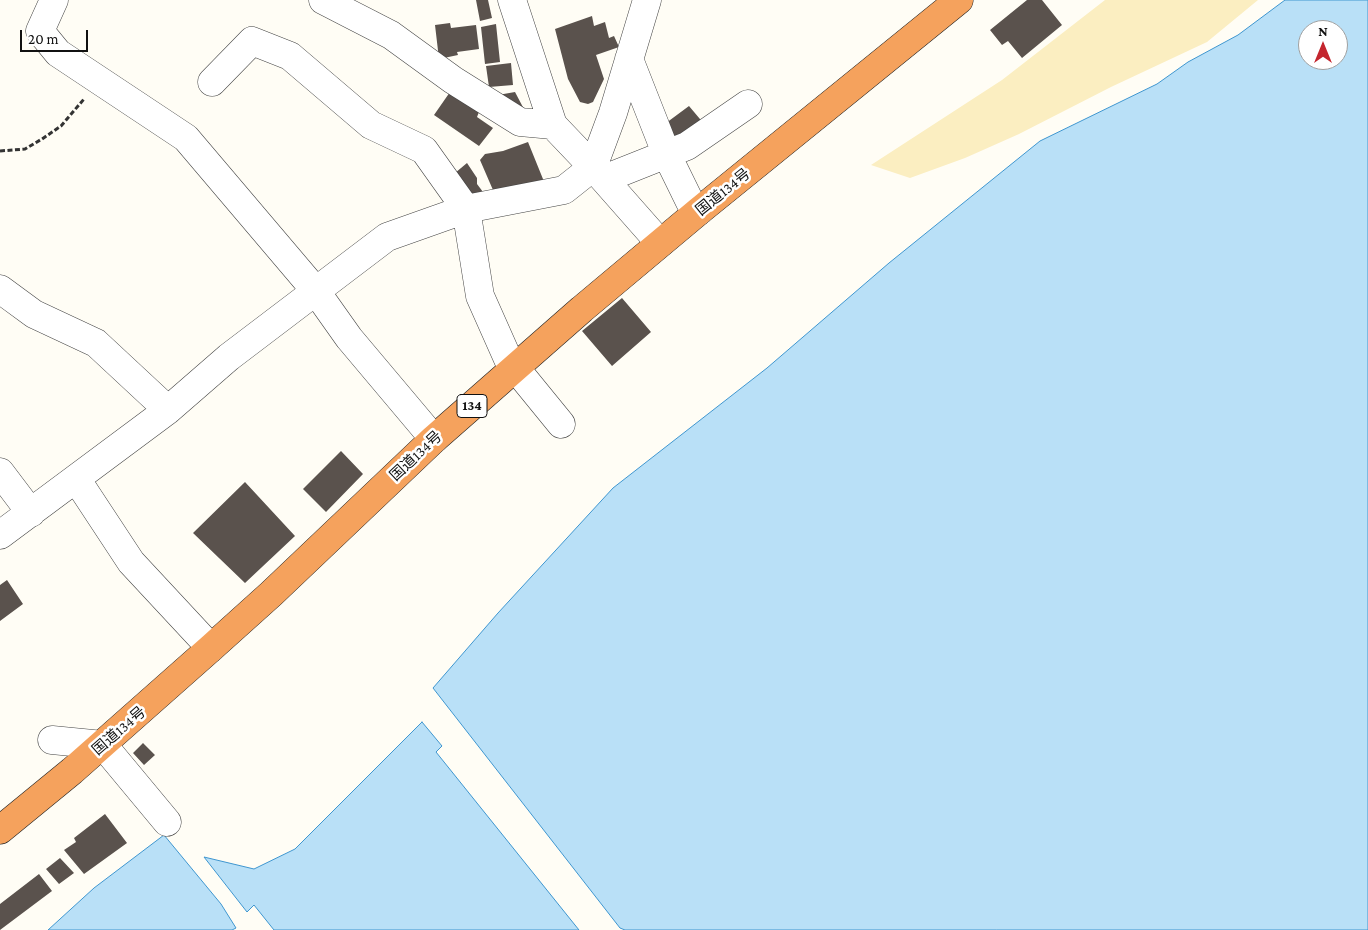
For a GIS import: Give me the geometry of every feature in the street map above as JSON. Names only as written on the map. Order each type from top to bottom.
[{"type":"highway","name":"国道134号","points":[[0,830],[103,745],[211,648],[271,594],[434,439],[514,368],[698,211],[959,0]]},
{"type":"street","points":[[54,0],[40,31],[58,54],[186,138],[315,290],[349,338],[434,439]]},
{"type":"street","points":[[324,0],[391,35],[453,80],[520,122],[553,125]]},
{"type":"street","points":[[512,0],[553,125],[599,173],[660,243]]},
{"type":"street","points":[[599,173],[641,6]]},
{"type":"street","points":[[212,82],[252,42],[290,56],[372,125],[424,150],[466,209],[480,296],[508,360],[561,424]]},
{"type":"street","points":[[629,59],[666,153],[690,202],[698,211]]},
{"type":"street","points":[[0,535],[77,480],[168,410],[229,357],[387,237],[466,209],[564,190],[599,173],[687,146],[748,104]]},
{"type":"street","points":[[0,289],[34,314],[96,343],[168,410]]},
{"type":"street","points":[[0,472],[30,513]]},
{"type":"street","points":[[77,480],[131,562],[211,648]]},
{"type":"street","points":[[52,740],[103,745],[167,822]]},
{"type":"path","points":[[0,151],[25,149],[61,126],[100,80]]},
{"type":"sand","points":[[1105,0],[1258,0],[1207,42],[1111,87],[1019,134],[965,158],[910,178],[871,165],[1002,80]]},
{"type":"water","points":[[1285,0],[1368,0],[1368,930],[625,930],[620,928],[433,688],[498,613],[613,488],[767,368],[889,263],[1040,141],[1157,84],[1188,62],[1238,35]]},
{"type":"water","points":[[422,722],[442,746],[436,752],[579,930],[274,930],[254,905],[247,912],[204,857],[254,869],[295,849]]},
{"type":"water","points":[[164,835],[221,904],[236,928],[232,930],[48,930],[94,888]]},
{"type":"building","points":[[476,0],[488,0],[492,18],[480,21]]},
{"type":"building","points":[[1027,0],[1042,0],[1062,25],[1022,58],[1008,41],[1002,45],[990,30]]},
{"type":"building","points":[[592,16],[594,26],[605,22],[609,38],[614,36],[619,47],[596,55],[604,79],[593,102],[588,104],[580,102],[568,79],[555,29]]},
{"type":"building","points":[[450,23],[451,28],[476,25],[479,49],[457,52],[458,55],[439,59],[435,25]]},
{"type":"building","points":[[496,24],[500,62],[485,64],[481,27]]},
{"type":"building","points":[[511,63],[513,85],[489,87],[486,66]]},
{"type":"building","points":[[450,92],[479,112],[477,117],[493,128],[479,146],[434,115]]},
{"type":"building","points":[[515,92],[526,113],[498,95]]},
{"type":"building","points":[[689,106],[705,125],[673,141],[662,126]]},
{"type":"building","points":[[528,142],[545,184],[496,197],[480,160],[485,154],[503,151]]},
{"type":"building","points":[[467,163],[477,178],[477,184],[483,192],[474,198],[455,173]]},
{"type":"building","points":[[622,298],[651,332],[612,366],[582,331]]},
{"type":"building","points":[[341,451],[363,474],[326,512],[303,489]]},
{"type":"building","points":[[245,482],[295,536],[245,583],[193,533]]},
{"type":"building","points":[[7,580],[23,604],[0,621],[0,585]]},
{"type":"building","points":[[143,743],[155,755],[144,765],[133,753]]},
{"type":"building","points":[[105,814],[127,843],[84,874],[64,850],[76,842],[74,838]]},
{"type":"building","points":[[60,858],[74,873],[59,884],[46,869]]},
{"type":"building","points":[[39,874],[52,891],[0,930],[0,904]]}]
